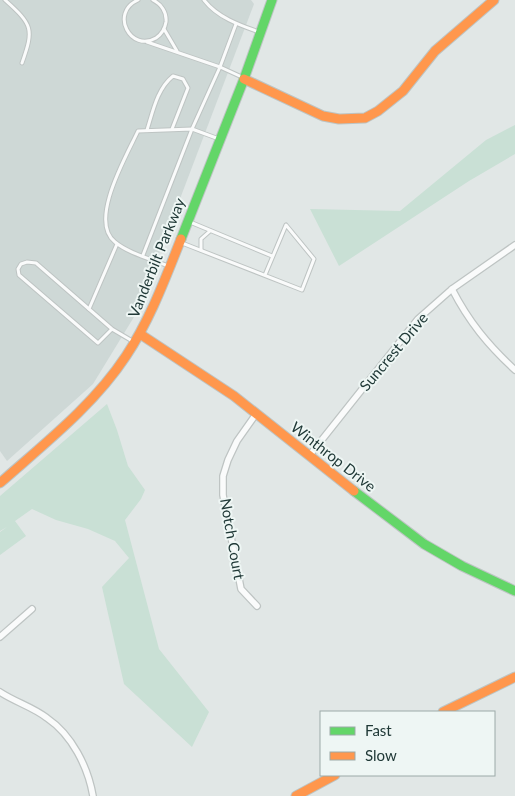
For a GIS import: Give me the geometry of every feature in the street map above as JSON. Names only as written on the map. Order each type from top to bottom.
[{"type":"street","name":"Vanderbilt Parkway","points":[[0,483],[88,403],[116,370],[137,338],[155,304],[244,78],[272,0]]},
{"type":"street","points":[[244,78],[323,116],[339,119],[365,118],[403,91],[435,51],[468,20],[494,0]]},
{"type":"street","name":"Suncrest Drive","points":[[310,456],[418,319],[452,289],[515,245]]},
{"type":"street","points":[[452,289],[464,313],[481,336],[515,370]]},
{"type":"street","name":"Winthrop Drive","points":[[137,338],[234,396],[411,536],[461,567],[515,591]]},
{"type":"street","name":"Notch Court","points":[[256,414],[237,441],[228,460],[224,476],[223,495],[241,589],[257,606]]},
{"type":"street","points":[[0,637],[32,609]]},
{"type":"street","points":[[445,711],[515,677]]},
{"type":"street","points":[[0,692],[49,718],[60,729],[73,746],[85,767],[93,796]]},
{"type":"street","points":[[296,796],[333,776]]},
{"type":"lane","points":[[5,0],[24,20],[30,32],[22,63]]},
{"type":"lane","points":[[132,0],[124,18],[126,30],[135,39],[220,67],[244,78]]},
{"type":"lane","points":[[129,6],[138,0]]},
{"type":"lane","points":[[153,0],[162,7]]},
{"type":"lane","points":[[142,41],[155,38],[164,29],[166,18],[162,7],[162,0]]},
{"type":"lane","points":[[204,0],[210,7],[236,24],[260,32]]},
{"type":"lane","points":[[142,255],[236,24]]},
{"type":"lane","points":[[164,29],[178,52]]},
{"type":"lane","points":[[147,130],[165,82],[173,76],[183,79],[188,88],[172,129]]},
{"type":"lane","points":[[169,266],[128,250],[117,244],[109,236],[105,212],[112,188],[138,131],[192,129],[219,140]]},
{"type":"lane","points":[[187,221],[272,256]]},
{"type":"lane","points":[[179,242],[302,290],[314,259],[286,225],[265,275]]},
{"type":"lane","points":[[201,251],[201,239],[210,231]]},
{"type":"lane","points":[[89,309],[117,244]]},
{"type":"lane","points":[[112,329],[98,343],[19,275],[18,269],[20,264],[27,262],[36,263],[112,329],[137,338]]},
{"type":"shaded area","points":[[0,0],[251,0],[254,4],[137,312],[93,384],[7,461],[0,451]]},
{"type":"green space","points":[[515,125],[515,154],[469,181],[339,266],[310,209],[400,211],[486,140]]},
{"type":"green space","points":[[107,404],[128,466],[145,490],[141,499],[125,520],[159,649],[209,712],[192,747],[124,684],[102,587],[129,558],[115,541],[88,529],[56,520],[32,509],[15,521],[26,536],[0,555],[0,532],[7,527],[0,531],[0,496]]},
{"type":"traffic: fast","points":[[181,239],[244,79],[272,0]]},
{"type":"traffic: fast","points":[[354,491],[424,544],[462,566],[515,591]]},
{"type":"traffic: slow","points":[[244,79],[323,116],[339,119],[365,118],[378,111],[403,91],[435,51],[494,0]]},
{"type":"traffic: slow","points":[[0,483],[67,424],[113,374],[135,342],[156,299],[181,239]]},
{"type":"traffic: slow","points":[[140,334],[234,396],[354,491]]},
{"type":"traffic: slow","points":[[445,711],[515,677]]},
{"type":"traffic: slow","points":[[296,796],[333,776]]}]
